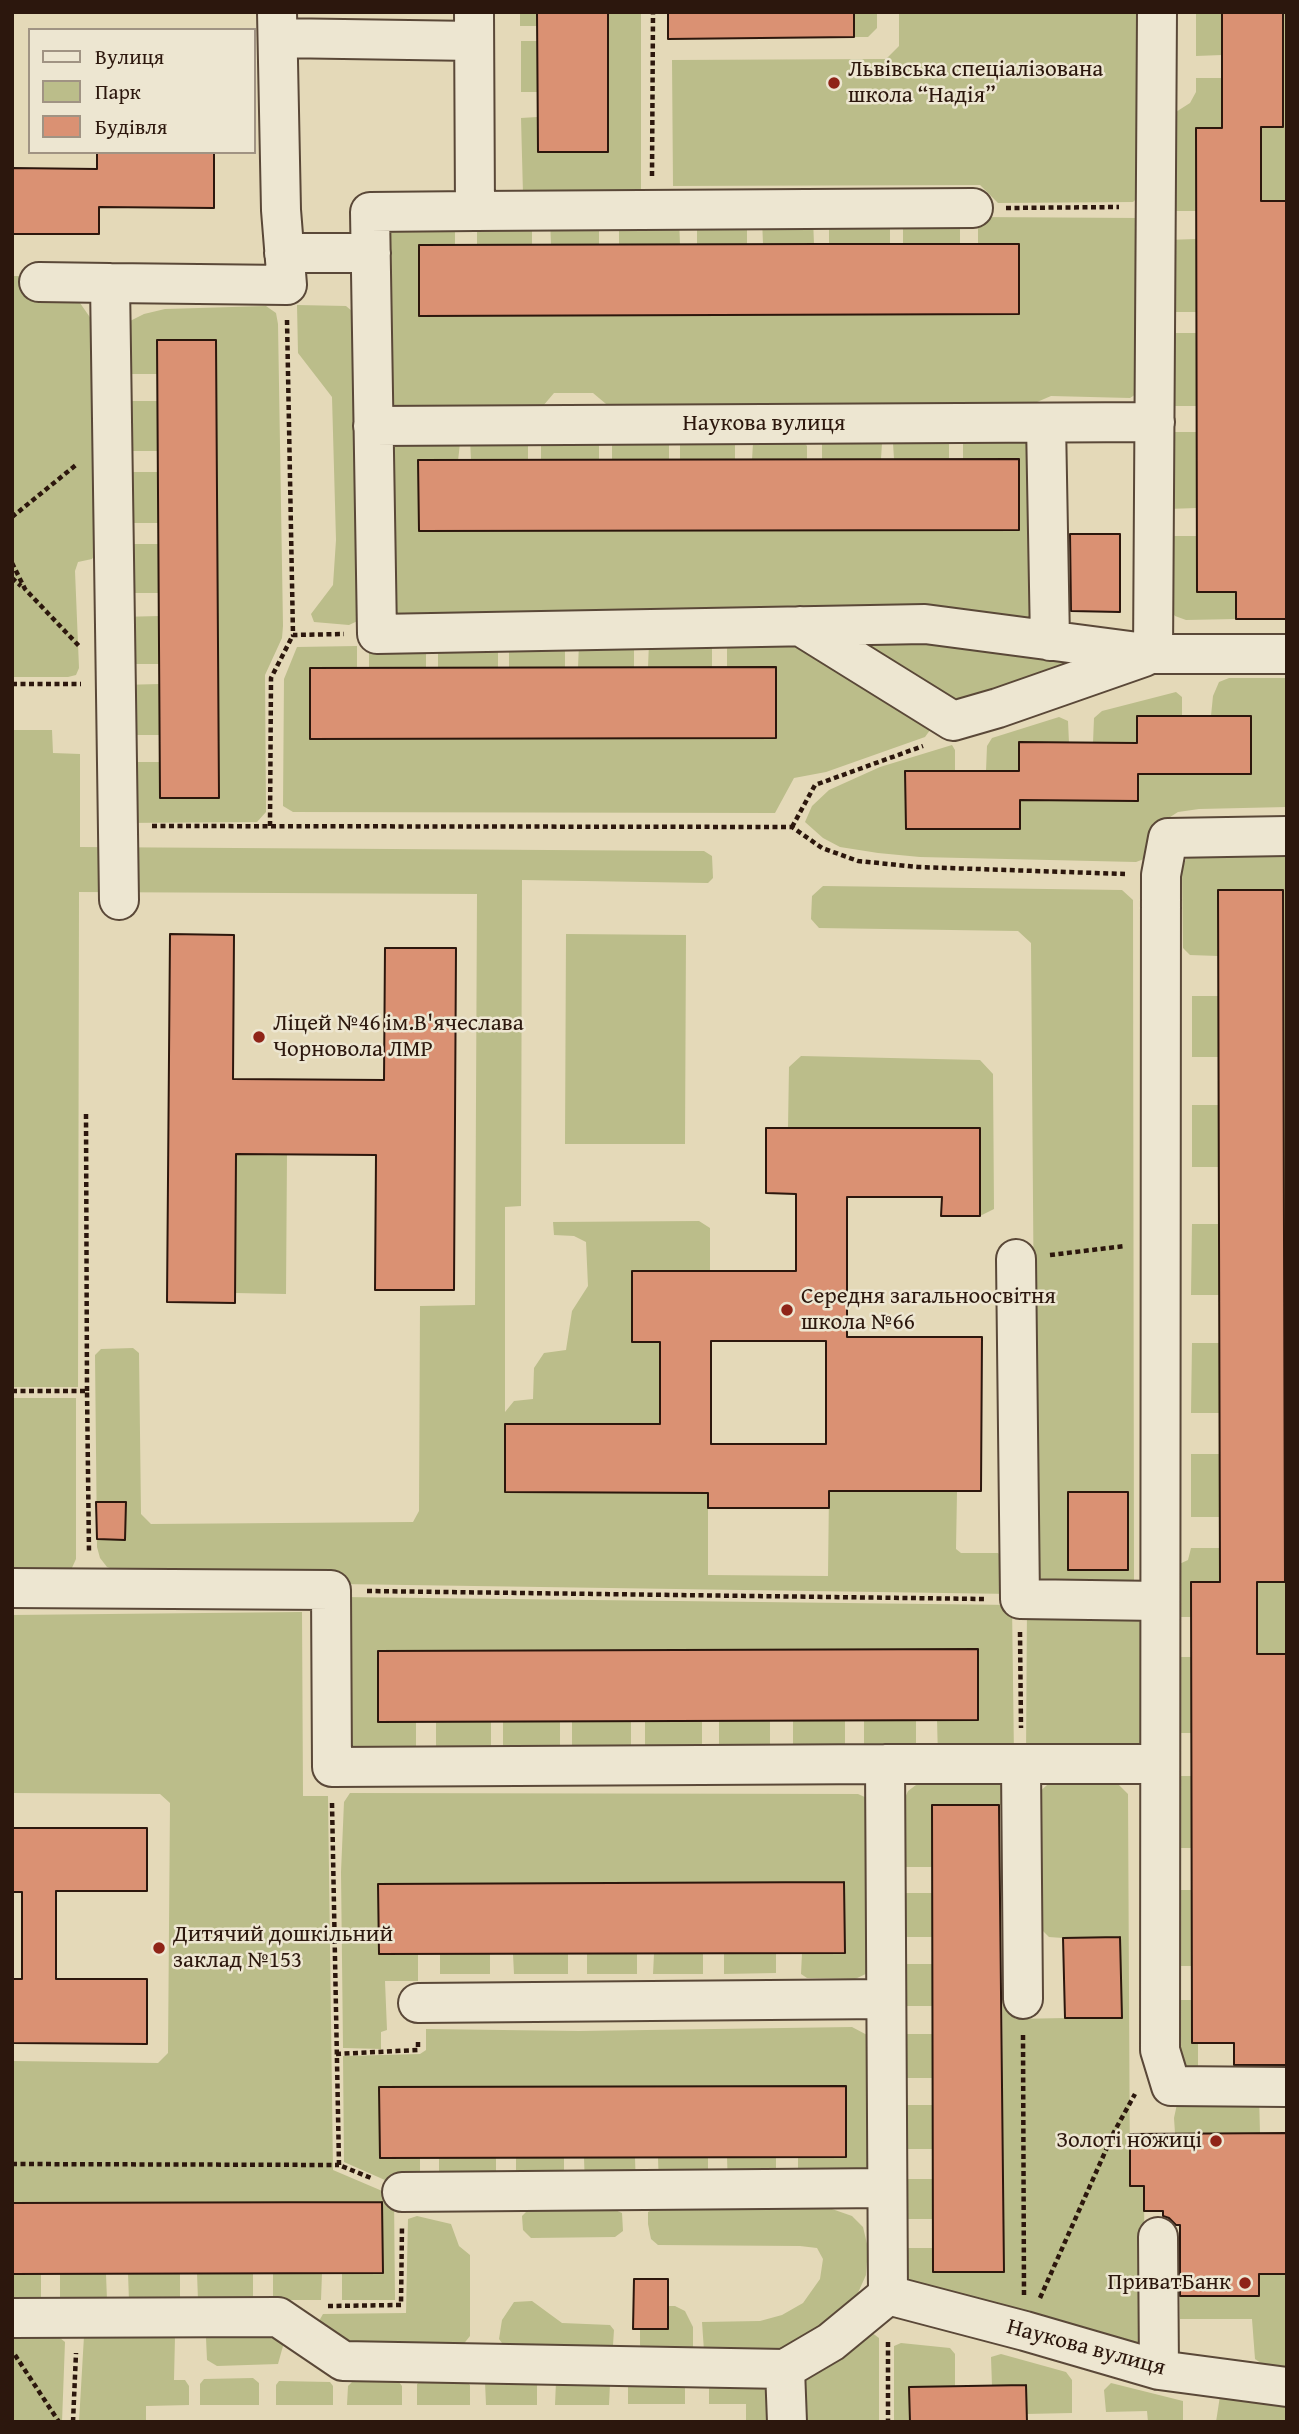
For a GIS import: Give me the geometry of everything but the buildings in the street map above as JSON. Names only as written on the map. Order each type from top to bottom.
[{"type":"lane","points":[[1153,654],[1157,12]]},
{"type":"lane","points":[[286,269],[277,25],[474,27],[475,211]]},
{"type":"lane","points":[[973,208],[652,208],[370,212],[377,634],[925,624],[1153,654],[1287,654]]},
{"type":"lane","points":[[39,282],[110,283],[286,269],[371,253]]},
{"type":"lane","points":[[110,283],[119,900]]},
{"type":"lane","name":"Наукова вулиця","points":[[373,426],[1155,422]]},
{"type":"lane","points":[[1046,423],[1050,641]]},
{"type":"lane","points":[[800,626],[953,721],[1153,654]]},
{"type":"lane","points":[[1287,836],[1168,838],[1161,875],[1160,1601],[1160,2050],[1171,2087],[1287,2087]]},
{"type":"lane","points":[[1016,1259],[1020,1599],[1160,1601]]},
{"type":"lane","points":[[12,1588],[331,1590],[332,1767],[1160,1765]]},
{"type":"lane","points":[[12,2318],[278,2317],[343,2361],[785,2369],[831,2342],[888,2295],[886,1764]]},
{"type":"lane","points":[[1021,1765],[1023,1999]]},
{"type":"lane","points":[[418,2003],[886,1999]]},
{"type":"lane","points":[[402,2192],[887,2188]]},
{"type":"lane","points":[[1158,2237],[1159,2370]]},
{"type":"lane","name":"Наукова вулиця","points":[[888,2295],[1159,2370],[1287,2387]]},
{"type":"lane","points":[[785,2369],[787,2422]]},
{"type":"path","points":[[652,208],[653,12]]},
{"type":"path","points":[[973,208],[1156,207]]},
{"type":"path","points":[[270,826],[271,678],[293,635],[286,269]]},
{"type":"path","points":[[12,517],[112,435]]},
{"type":"path","points":[[12,563],[25,589]]},
{"type":"path","points":[[12,578],[79,646]]},
{"type":"path","points":[[293,635],[377,634]]},
{"type":"path","points":[[12,684],[116,684]]},
{"type":"path","points":[[118,826],[792,827],[822,848],[858,860],[918,867],[1161,875]]},
{"type":"path","points":[[86,1114],[90,1588]]},
{"type":"path","points":[[1016,1259],[1161,1242]]},
{"type":"path","points":[[12,1391],[87,1391]]},
{"type":"path","points":[[331,1590],[1020,1599],[1021,1765]]},
{"type":"path","points":[[332,1767],[339,2165]]},
{"type":"path","points":[[1023,1999],[1025,2331]]},
{"type":"path","points":[[336,2053],[418,2050],[418,2003]]},
{"type":"path","points":[[1025,2331],[1114,2132],[1160,2050]]},
{"type":"path","points":[[12,2164],[339,2165],[402,2192],[401,2305],[298,2306],[278,2317]]},
{"type":"path","points":[[888,2295],[888,2422]]},
{"type":"path","points":[[73,2422],[78,2318]]},
{"type":"path","points":[[12,2350],[59,2422]]},
{"type":"green space","points":[[520,12],[537,12],[537,26],[520,26]]},
{"type":"green space","points":[[608,12],[641,12],[641,192],[523,194],[521,118],[537,117],[538,152],[608,151]]},
{"type":"green space","points":[[854,12],[877,12],[877,28],[868,37],[854,37]]},
{"type":"green space","points":[[899,12],[1143,12],[1144,191],[1133,202],[998,203],[980,185],[673,186],[672,60],[886,59],[899,46]]},
{"type":"green space","points":[[1196,12],[1222,12],[1222,55],[1196,56]]},
{"type":"green space","points":[[1283,12],[1287,12],[1287,201],[1261,201],[1261,127],[1283,127]]},
{"type":"green space","points":[[521,41],[537,41],[537,92],[521,92]]},
{"type":"green space","points":[[1196,78],[1222,78],[1222,128],[1196,128],[1196,211],[1166,211],[1168,117],[1190,103],[1196,92]]},
{"type":"green space","points":[[978,217],[1139,218],[1144,389],[1130,398],[1051,396],[1030,405],[612,409],[593,393],[554,393],[537,413],[400,411],[392,402],[385,227],[455,219],[455,245],[419,245],[420,316],[1019,314],[1019,244],[978,244]]},
{"type":"green space","points":[[890,218],[890,244],[829,244],[829,219]]},
{"type":"green space","points":[[960,218],[960,244],[903,244],[903,219]]},
{"type":"green space","points":[[550,219],[599,219],[599,245],[551,245]]},
{"type":"green space","points":[[619,219],[679,219],[680,244],[619,245]]},
{"type":"green space","points":[[697,219],[747,219],[747,244],[697,244]]},
{"type":"green space","points":[[762,219],[813,219],[814,244],[763,244]]},
{"type":"green space","points":[[477,220],[532,220],[532,245],[477,245]]},
{"type":"green space","points":[[1196,239],[1196,312],[1166,312],[1166,240]]},
{"type":"green space","points":[[12,276],[22,276],[22,293],[62,294],[80,303],[96,326],[100,548],[92,559],[78,562],[75,571],[79,668],[76,675],[68,677],[12,677]]},
{"type":"green space","points":[[297,305],[346,306],[359,317],[364,618],[349,625],[314,622],[311,614],[333,585],[336,540],[332,397],[298,353]]},
{"type":"green space","points":[[266,306],[276,313],[278,324],[283,626],[282,638],[265,675],[266,812],[257,822],[121,823],[121,762],[160,762],[160,798],[219,797],[216,340],[158,340],[157,374],[118,374],[121,336],[130,321],[165,309]]},
{"type":"green space","points":[[1166,333],[1196,333],[1196,406],[1166,406]]},
{"type":"green space","points":[[119,401],[157,401],[158,451],[119,451]]},
{"type":"green space","points":[[1166,432],[1197,432],[1197,508],[1167,509]]},
{"type":"green space","points":[[528,438],[528,460],[471,460],[470,440]]},
{"type":"green space","points":[[664,438],[669,444],[669,460],[612,460],[612,443]]},
{"type":"green space","points":[[1033,438],[1031,623],[391,616],[389,441],[460,443],[458,461],[418,461],[419,531],[1018,530],[963,459],[963,440]]},
{"type":"green space","points":[[730,439],[735,445],[735,460],[680,460],[680,444]]},
{"type":"green space","points":[[900,439],[949,441],[949,459],[894,459],[893,443]]},
{"type":"green space","points":[[759,440],[802,440],[807,446],[807,460],[752,460],[753,443]]},
{"type":"green space","points":[[878,440],[882,443],[881,459],[822,460],[822,444],[826,441]]},
{"type":"green space","points":[[541,441],[599,442],[599,460],[541,460]]},
{"type":"green space","points":[[119,472],[158,472],[158,523],[120,523]]},
{"type":"green space","points":[[1167,536],[1197,536],[1197,592],[1236,592],[1236,619],[1186,620],[1175,616],[1167,606]]},
{"type":"green space","points":[[120,544],[158,544],[158,593],[120,593]]},
{"type":"green space","points":[[159,616],[159,664],[120,664],[120,617]]},
{"type":"green space","points":[[922,641],[1088,662],[933,726],[925,737],[826,772],[794,778],[775,813],[293,812],[283,806],[284,679],[297,647],[357,646],[357,668],[310,668],[310,739],[775,738],[776,667],[727,667],[727,642]]},
{"type":"green space","points":[[634,643],[634,667],[578,667],[579,644]]},
{"type":"green space","points":[[649,643],[712,643],[712,667],[648,667]]},
{"type":"green space","points":[[565,644],[565,667],[509,668],[509,645]]},
{"type":"green space","points":[[426,645],[426,668],[369,668],[369,646]]},
{"type":"green space","points":[[438,645],[498,645],[498,667],[438,668]]},
{"type":"green space","points":[[1229,678],[1287,678],[1287,807],[1178,812],[1156,826],[1146,844],[1144,859],[1136,862],[920,857],[878,853],[840,847],[823,838],[805,822],[812,806],[829,790],[880,767],[952,745],[955,750],[955,771],[905,771],[906,829],[1020,829],[1020,800],[1137,801],[1138,774],[1251,774],[1251,716],[1211,716],[1213,696],[1219,682]]},
{"type":"green space","points":[[159,684],[159,735],[121,735],[121,685]]},
{"type":"green space","points":[[1176,692],[1182,697],[1182,716],[1137,716],[1137,743],[1093,743],[1094,718],[1102,711]]},
{"type":"green space","points":[[1059,717],[1068,721],[1069,743],[1019,742],[1019,771],[986,771],[987,746],[992,738]]},
{"type":"green space","points":[[12,730],[52,730],[53,753],[80,754],[80,847],[704,851],[712,856],[713,878],[708,883],[522,880],[521,1206],[505,1207],[505,1412],[514,1401],[533,1399],[534,1368],[544,1353],[566,1350],[572,1311],[588,1286],[586,1242],[574,1236],[554,1235],[553,1222],[699,1221],[710,1228],[710,1271],[660,1342],[659,1424],[505,1424],[505,1491],[708,1493],[708,1575],[828,1576],[829,1491],[957,1492],[956,1549],[961,1553],[998,1553],[1004,1559],[1012,1594],[340,1584],[116,1570],[107,1567],[100,1558],[97,1547],[95,1355],[101,1349],[133,1348],[139,1353],[141,1514],[151,1524],[413,1522],[419,1511],[420,1306],[475,1305],[477,894],[79,892],[78,1387],[12,1387]]},
{"type":"green space","points":[[1287,847],[1287,1654],[1257,1654],[1257,1582],[1285,1582],[1283,890],[1218,890],[1218,956],[1190,955],[1183,948],[1182,868],[1190,851]]},
{"type":"green space","points":[[823,886],[1122,890],[1133,900],[1134,1586],[1036,1586],[1031,943],[1018,931],[819,928],[811,919],[812,896]]},
{"type":"green space","points":[[566,934],[686,935],[685,1144],[565,1144]]},
{"type":"green space","points":[[1192,996],[1218,996],[1218,1057],[1192,1057]]},
{"type":"green space","points":[[801,1056],[980,1060],[993,1074],[994,1209],[980,1216],[980,1128],[788,1128],[789,1067]]},
{"type":"green space","points":[[1192,1105],[1219,1105],[1218,1167],[1192,1167]]},
{"type":"green space","points":[[236,1154],[287,1154],[286,1294],[235,1293]]},
{"type":"green space","points":[[1192,1224],[1219,1224],[1219,1295],[1191,1295]]},
{"type":"green space","points":[[1192,1343],[1219,1343],[1219,1413],[1191,1413]]},
{"type":"green space","points":[[12,1398],[76,1398],[76,1559],[71,1570],[12,1575]]},
{"type":"green space","points":[[1191,1454],[1219,1454],[1219,1517],[1191,1517]]},
{"type":"green space","points":[[1191,1548],[1219,1548],[1220,1582],[1191,1617],[1172,1617],[1175,1566],[1188,1560]]},
{"type":"green space","points":[[342,1597],[1012,1605],[1014,1757],[938,1757],[937,1720],[978,1720],[978,1649],[378,1651],[378,1721],[416,1721],[416,1750],[351,1750]]},
{"type":"green space","points":[[1027,1606],[1142,1615],[1141,1746],[1026,1757]]},
{"type":"green space","name":"Дитячий дошкільний заклад №153","points":[[302,1612],[303,1796],[328,1796],[333,2170],[394,2196],[395,2300],[342,2300],[342,2273],[383,2272],[382,2202],[12,2203],[12,2061],[158,2063],[168,2053],[170,1803],[160,1794],[12,1793],[12,1615]]},
{"type":"green space","points":[[1172,1657],[1192,1657],[1191,1733],[1172,1733]]},
{"type":"green space","points":[[845,1720],[845,1749],[793,1749],[793,1721]]},
{"type":"green space","points":[[864,1720],[916,1720],[916,1749],[864,1749]]},
{"type":"green space","points":[[491,1721],[491,1750],[436,1750],[436,1722]]},
{"type":"green space","points":[[503,1721],[560,1721],[560,1750],[503,1750]]},
{"type":"green space","points":[[572,1721],[631,1721],[631,1750],[572,1750]]},
{"type":"green space","points":[[645,1721],[702,1721],[702,1749],[645,1749]]},
{"type":"green space","points":[[719,1721],[770,1721],[770,1749],[719,1749]]},
{"type":"green space","points":[[1172,1776],[1191,1776],[1192,1848],[1172,1848]]},
{"type":"green space","points":[[1009,1780],[1015,2019],[1065,2018],[1063,1938],[1049,1937],[1035,1923],[1034,1797],[1047,1785],[1118,1784],[1128,1794],[1130,2186],[1144,2186],[1145,2338],[1138,2347],[907,2291],[905,2248],[933,2248],[1003,2272],[1002,1805],[932,1805],[932,1867],[904,1867],[904,1800],[908,1791],[920,1782]]},
{"type":"green space","points":[[350,1793],[858,1794],[867,1798],[868,1973],[855,1979],[807,1978],[801,1974],[802,1953],[845,1953],[844,1882],[379,1884],[379,1954],[418,1954],[418,1981],[385,1981],[387,2030],[381,2032],[381,2049],[343,2048],[341,1872],[344,1802]]},
{"type":"green space","points":[[1172,1890],[1192,1890],[1192,1966],[1172,1966]]},
{"type":"green space","points":[[904,1893],[932,1893],[932,1937],[904,1937]]},
{"type":"green space","points":[[703,1953],[703,1974],[653,1974],[654,1954]]},
{"type":"green space","points":[[724,1953],[776,1953],[776,1973],[724,1974]]},
{"type":"green space","points":[[440,1954],[490,1954],[490,1974],[440,1974]]},
{"type":"green space","points":[[513,1954],[568,1954],[568,1974],[514,1974]]},
{"type":"green space","points":[[587,1954],[637,1954],[637,1974],[587,1974]]},
{"type":"green space","points":[[904,1964],[932,1964],[932,2006],[904,2006]]},
{"type":"green space","points":[[1172,2000],[1192,2000],[1192,2043],[1198,2043],[1198,2068],[1177,2065]]},
{"type":"green space","points":[[852,2027],[869,2036],[876,2172],[798,2186],[798,2157],[846,2157],[379,2088],[380,2158],[420,2158],[420,2188],[403,2188],[344,2162],[343,2056],[420,2054],[426,2050],[426,2029],[579,2031]]},
{"type":"green space","points":[[904,2034],[932,2034],[932,2078],[904,2078]]},
{"type":"green space","points":[[1259,2094],[1260,2133],[1175,2133],[1177,2104]]},
{"type":"green space","points":[[905,2105],[933,2105],[932,2149],[905,2149]]},
{"type":"green space","points":[[708,2157],[708,2187],[659,2187],[658,2158]]},
{"type":"green space","points":[[727,2157],[776,2157],[776,2187],[728,2187]]},
{"type":"green space","points":[[439,2158],[496,2158],[496,2188],[439,2188]]},
{"type":"green space","points":[[516,2158],[564,2158],[564,2187],[516,2187]]},
{"type":"green space","points":[[584,2158],[635,2158],[636,2187],[585,2187]]},
{"type":"green space","points":[[905,2179],[933,2179],[933,2219],[905,2219]]},
{"type":"green space","points":[[530,2208],[611,2208],[622,2213],[623,2231],[615,2237],[531,2238],[523,2230],[522,2216]]},
{"type":"green space","points":[[656,2208],[832,2209],[852,2216],[863,2227],[868,2248],[866,2275],[857,2295],[834,2318],[789,2351],[704,2351],[702,2322],[760,2321],[782,2315],[803,2303],[820,2279],[823,2259],[817,2248],[800,2246],[658,2245],[651,2239],[648,2224],[648,2212]]},
{"type":"green space","points":[[417,2216],[451,2224],[459,2246],[470,2255],[470,2336],[462,2346],[347,2346],[319,2321],[323,2314],[406,2313],[408,2219]]},
{"type":"green space","points":[[41,2273],[41,2301],[12,2301],[12,2274]]},
{"type":"green space","points":[[60,2273],[106,2274],[107,2300],[60,2301]]},
{"type":"green space","points":[[128,2273],[180,2273],[180,2300],[129,2301]]},
{"type":"green space","points":[[197,2273],[253,2273],[253,2300],[198,2300]]},
{"type":"green space","points":[[273,2273],[322,2273],[321,2300],[273,2300]]},
{"type":"green space","points":[[1259,2274],[1287,2274],[1287,2381],[1255,2359],[1252,2319],[1180,2319],[1180,2296],[1259,2296]]},
{"type":"green space","points":[[532,2301],[562,2323],[610,2325],[614,2330],[613,2345],[607,2353],[507,2350],[499,2339],[502,2320],[514,2302]]},
{"type":"green space","points":[[668,2306],[685,2311],[693,2327],[693,2349],[645,2352],[640,2345],[640,2329],[667,2329]]},
{"type":"green space","points":[[166,2326],[175,2337],[174,2380],[185,2380],[189,2386],[189,2405],[146,2406],[146,2422],[79,2422],[84,2336]]},
{"type":"green space","points":[[215,2331],[290,2336],[283,2346],[278,2364],[217,2366],[207,2360],[206,2338]]},
{"type":"green space","points":[[871,2332],[879,2338],[879,2422],[800,2422],[798,2375]]},
{"type":"green space","points":[[12,2334],[55,2334],[65,2342],[62,2422],[12,2422]]},
{"type":"green space","points":[[901,2343],[950,2348],[955,2354],[955,2386],[909,2387],[910,2422],[894,2422],[894,2346]]},
{"type":"green space","points":[[1001,2354],[1066,2372],[1072,2380],[1072,2413],[1026,2414],[1026,2385],[992,2386],[991,2357]]},
{"type":"green space","points":[[253,2378],[259,2383],[259,2405],[200,2405],[200,2384],[204,2379]]},
{"type":"green space","points":[[465,2380],[470,2385],[470,2405],[417,2405],[417,2384],[421,2381]]},
{"type":"green space","points":[[279,2381],[330,2382],[333,2386],[333,2405],[276,2405],[276,2385]]},
{"type":"green space","points":[[556,2381],[610,2384],[609,2405],[555,2405]]},
{"type":"green space","points":[[352,2382],[399,2382],[402,2386],[402,2405],[347,2405],[348,2386]]},
{"type":"green space","points":[[485,2382],[537,2382],[537,2405],[486,2405]]},
{"type":"green space","points":[[628,2383],[685,2384],[685,2404],[628,2404]]},
{"type":"green space","points":[[1111,2383],[1183,2401],[1183,2422],[1148,2422],[1147,2411],[1106,2412],[1104,2390]]},
{"type":"green space","points":[[709,2385],[770,2386],[778,2422],[746,2422],[746,2404],[709,2404]]},
{"type":"green space","points":[[1287,2393],[1287,2422],[1216,2422],[1220,2396]]},
{"type":"place","name":"Львівська спеціалізована школа “Надія”","points":[[834,83]]},
{"type":"place","name":"Ліцей №46 ім.В'ячеслава Чорновола ЛМР","points":[[259,1037]]},
{"type":"place","name":"Середня загальноосвітня школа №66","points":[[787,1310]]},
{"type":"place","name":"Дитячий дошкільний заклад №153","points":[[159,1948]]},
{"type":"place","name":"Золоті ножиці","points":[[1216,2141]]},
{"type":"place","name":"ПриватБанк","points":[[1245,2283]]}]
